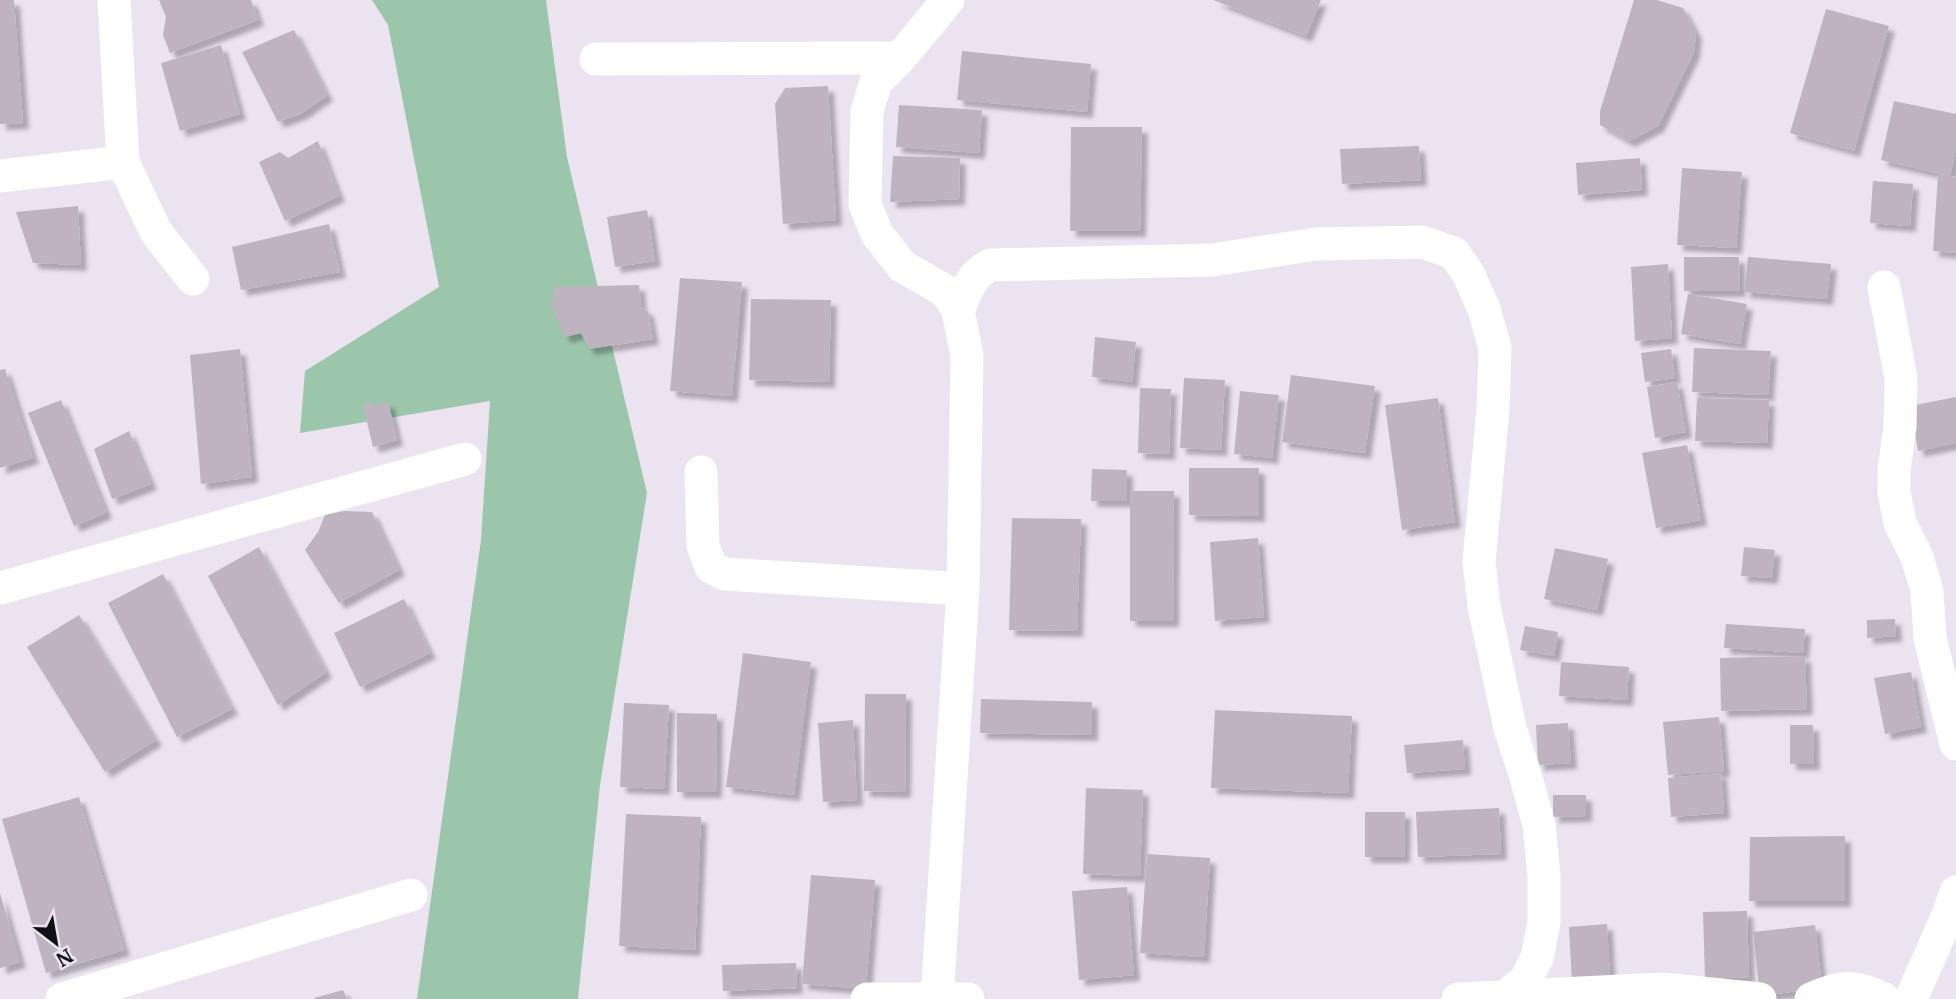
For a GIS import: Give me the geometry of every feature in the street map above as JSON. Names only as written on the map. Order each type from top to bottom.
[{"type":"street","points":[[114,0],[123,162],[156,232],[193,279]]},
{"type":"street","points":[[867,999],[947,999],[963,589],[967,355],[958,311],[947,292],[902,266],[877,234],[865,204],[867,111],[876,82],[900,58],[948,0]]},
{"type":"street","points":[[596,59],[900,58]]},
{"type":"street","points":[[0,176],[123,162]]},
{"type":"street","points":[[958,311],[977,272],[990,265],[1212,261],[1316,244],[1343,243],[1422,242],[1454,253],[1469,275],[1485,309],[1495,348],[1493,409],[1479,562],[1484,606],[1510,728],[1539,825],[1544,875],[1544,923],[1537,958],[1525,981],[1504,997]]},
{"type":"street","points":[[1884,287],[1901,378],[1894,492],[1900,523],[1917,557],[1927,591],[1930,638],[1956,744]]},
{"type":"street","points":[[0,588],[465,458]]},
{"type":"street","points":[[701,472],[704,547],[711,567],[724,574],[963,589]]},
{"type":"street","points":[[1911,999],[1956,892]]},
{"type":"street","points":[[62,999],[411,895]]},
{"type":"street","points":[[1458,999],[1662,989],[1760,999]]},
{"type":"street","points":[[1811,999],[1836,989],[1857,989],[1884,999]]},
{"type":"green space","points":[[372,0],[546,0],[567,157],[647,493],[600,785],[578,999],[417,999],[481,540],[490,401],[300,433],[305,371],[439,287],[388,25]]},
{"type":"building","points":[[0,0],[14,0],[23,123],[0,124]]},
{"type":"building","points":[[159,0],[251,0],[258,20],[170,53],[163,35],[166,17]]},
{"type":"building","points":[[1213,0],[1321,0],[1306,36]]},
{"type":"building","points":[[1634,0],[1657,0],[1683,8],[1696,33],[1694,52],[1658,126],[1629,141],[1600,125],[1600,111]]},
{"type":"building","points":[[1826,9],[1889,26],[1854,151],[1790,133]]},
{"type":"building","points":[[294,30],[327,95],[302,113],[278,122],[242,52]]},
{"type":"building","points":[[221,45],[240,114],[180,131],[161,63]]},
{"type":"building","points":[[962,51],[1091,64],[1087,112],[957,100]]},
{"type":"building","points":[[828,86],[836,220],[783,224],[775,104],[785,88]]},
{"type":"building","points":[[1894,101],[1956,114],[1956,149],[1950,176],[1956,177],[1956,253],[1933,251],[1938,175],[1945,175],[1881,160]]},
{"type":"building","points":[[899,105],[982,110],[979,153],[896,147]]},
{"type":"building","points":[[1071,127],[1142,127],[1140,231],[1070,231]]},
{"type":"building","points":[[318,141],[339,196],[285,221],[259,162],[280,152],[288,158]]},
{"type":"building","points":[[1419,146],[1421,180],[1342,184],[1340,149]]},
{"type":"building","points":[[893,156],[960,158],[959,199],[890,202]]},
{"type":"building","points":[[1640,158],[1642,190],[1578,195],[1576,163]]},
{"type":"building","points":[[1682,168],[1742,172],[1736,248],[1677,245]]},
{"type":"building","points":[[1873,181],[1913,184],[1910,226],[1870,223]]},
{"type":"building","points":[[78,206],[81,265],[33,263],[16,212]]},
{"type":"building","points":[[647,210],[655,261],[615,267],[607,217]]},
{"type":"building","points":[[329,224],[340,272],[241,290],[232,247]]},
{"type":"building","points":[[1684,257],[1739,257],[1740,291],[1684,291]]},
{"type":"building","points":[[1748,257],[1831,264],[1827,299],[1744,292]]},
{"type":"building","points":[[1668,264],[1672,338],[1635,341],[1631,267]]},
{"type":"building","points":[[680,278],[742,282],[732,396],[670,391]]},
{"type":"building","points":[[639,285],[641,307],[648,311],[653,339],[589,349],[581,333],[565,337],[551,306],[554,287]]},
{"type":"building","points":[[1688,294],[1747,304],[1740,344],[1681,334]]},
{"type":"building","points":[[751,299],[831,300],[829,382],[749,380]]},
{"type":"building","points":[[1095,337],[1136,342],[1132,382],[1092,377]]},
{"type":"building","points":[[1694,348],[1771,351],[1768,395],[1692,392]]},
{"type":"building","points":[[240,349],[252,477],[201,484],[190,355]]},
{"type":"building","points":[[1671,349],[1675,378],[1645,382],[1641,353]]},
{"type":"building","points":[[5,369],[33,458],[0,468],[0,370]]},
{"type":"building","points":[[1291,375],[1375,386],[1365,453],[1282,442]]},
{"type":"building","points":[[1184,378],[1225,380],[1221,450],[1180,448]]},
{"type":"building","points":[[1677,382],[1686,432],[1655,438],[1647,387]]},
{"type":"building","points":[[1140,388],[1171,389],[1169,454],[1138,453]]},
{"type":"building","points":[[1240,391],[1279,395],[1272,458],[1234,454]]},
{"type":"building","points":[[1956,397],[1956,443],[1918,451],[1910,406]]},
{"type":"building","points":[[1438,398],[1455,522],[1402,530],[1385,405]]},
{"type":"building","points":[[1697,398],[1769,400],[1767,443],[1695,441]]},
{"type":"building","points":[[61,400],[106,513],[74,526],[28,413]]},
{"type":"building","points":[[388,401],[397,440],[373,447],[363,406],[370,402],[374,406]]},
{"type":"building","points":[[129,431],[151,484],[112,499],[94,449]]},
{"type":"building","points":[[1687,445],[1701,520],[1656,528],[1642,453]]},
{"type":"building","points":[[1189,468],[1259,468],[1259,516],[1189,515]]},
{"type":"building","points":[[1092,469],[1127,470],[1127,501],[1091,501]]},
{"type":"building","points":[[1130,491],[1174,491],[1173,621],[1130,621]]},
{"type":"building","points":[[344,511],[372,512],[399,570],[339,603],[305,550],[318,532],[325,515]]},
{"type":"building","points":[[1012,518],[1081,519],[1077,631],[1009,630]]},
{"type":"building","points":[[1258,538],[1264,617],[1215,621],[1210,542]]},
{"type":"building","points":[[259,547],[326,672],[278,705],[208,576]]},
{"type":"building","points":[[1744,547],[1775,550],[1772,578],[1741,576]]},
{"type":"building","points":[[1555,548],[1608,559],[1597,610],[1544,599]]},
{"type":"building","points":[[163,574],[232,709],[177,737],[108,603]]},
{"type":"building","points":[[404,599],[430,653],[360,687],[334,633]]},
{"type":"building","points":[[79,615],[156,740],[105,772],[27,647]]},
{"type":"building","points":[[1895,619],[1896,636],[1867,638],[1867,620]]},
{"type":"building","points":[[1726,624],[1805,629],[1803,653],[1724,648]]},
{"type":"building","points":[[1525,626],[1558,632],[1554,656],[1520,650]]},
{"type":"building","points":[[743,653],[811,662],[794,795],[726,787]]},
{"type":"building","points":[[1805,656],[1807,709],[1721,711],[1720,658]]},
{"type":"building","points":[[1561,662],[1629,667],[1627,700],[1559,696]]},
{"type":"building","points":[[1911,672],[1921,727],[1885,734],[1874,678]]},
{"type":"building","points":[[865,694],[906,694],[905,792],[864,791]]},
{"type":"building","points":[[981,699],[1092,702],[1092,735],[980,733]]},
{"type":"building","points":[[624,703],[669,705],[664,789],[620,787]]},
{"type":"building","points":[[1215,710],[1352,716],[1348,793],[1211,788]]},
{"type":"building","points":[[677,713],[717,714],[716,792],[677,792]]},
{"type":"building","points":[[1719,717],[1724,771],[1668,775],[1663,722]]},
{"type":"building","points":[[853,720],[857,800],[823,802],[818,723]]},
{"type":"building","points":[[1568,723],[1571,763],[1538,765],[1536,725]]},
{"type":"building","points":[[1790,725],[1813,725],[1814,764],[1790,764]]},
{"type":"building","points":[[1463,740],[1465,769],[1407,773],[1404,745]]},
{"type":"building","points":[[1721,773],[1724,813],[1671,817],[1668,778]]},
{"type":"building","points":[[1086,788],[1143,790],[1140,876],[1083,874]]},
{"type":"building","points":[[1553,795],[1586,795],[1586,816],[1553,817]]},
{"type":"building","points":[[79,797],[124,950],[46,973],[2,819]]},
{"type":"building","points":[[1499,808],[1501,854],[1418,857],[1416,812]]},
{"type":"building","points":[[1365,812],[1405,812],[1404,857],[1365,857]]},
{"type":"building","points":[[626,814],[701,817],[695,950],[619,946]]},
{"type":"building","points":[[1845,836],[1845,901],[1749,901],[1750,837]]},
{"type":"building","points":[[1147,854],[1210,858],[1204,957],[1140,953]]},
{"type":"building","points":[[811,875],[875,880],[866,989],[802,984]]},
{"type":"building","points":[[1127,887],[1134,975],[1079,980],[1072,891]]},
{"type":"building","points":[[0,893],[20,962],[0,968]]},
{"type":"building","points":[[1747,911],[1749,977],[1705,979],[1703,912]]},
{"type":"building","points":[[1607,924],[1610,981],[1572,983],[1569,927]]},
{"type":"building","points":[[1815,925],[1822,988],[1760,996],[1753,932]]},
{"type":"building","points":[[796,963],[797,988],[723,991],[722,965]]},
{"type":"building","points":[[343,990],[347,999],[314,999],[314,998]]}]
